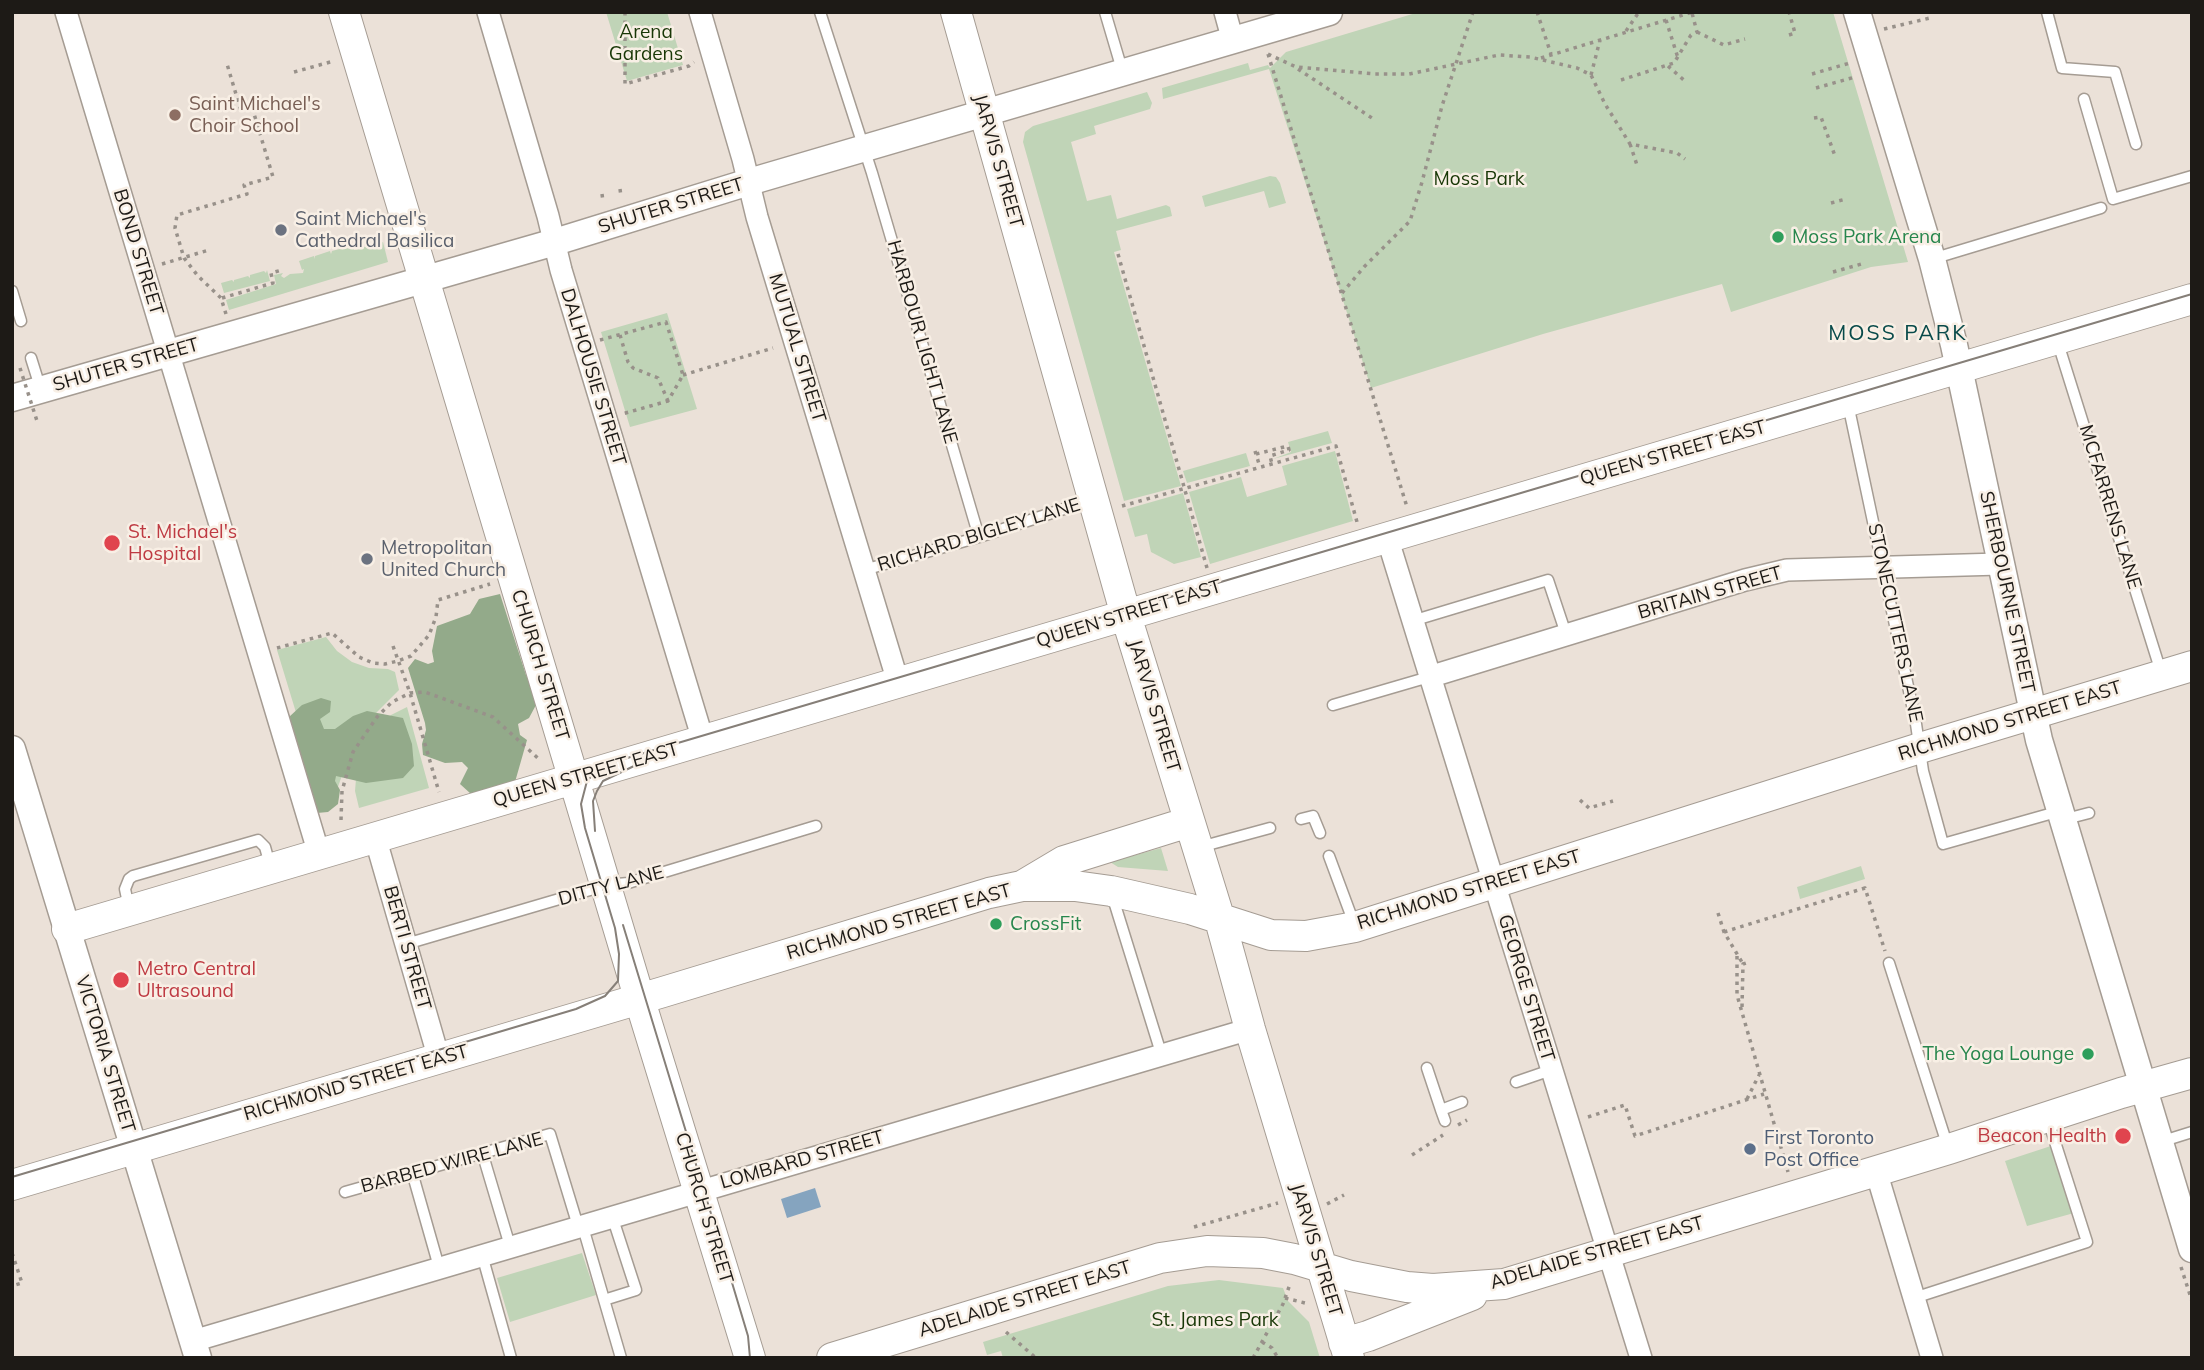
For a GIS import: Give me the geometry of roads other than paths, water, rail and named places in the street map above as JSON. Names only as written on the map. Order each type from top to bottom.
[{"type":"main road","name":"CHURCH STREET","points":[[344,12],[639,999],[750,1358]]},
{"type":"main road","name":"JARVIS STREET","points":[[956,12],[984,113],[1108,503],[1126,615],[1220,920],[1250,1029],[1347,1350]]},
{"type":"main road","name":"QUEEN STREET EAST","points":[[67,929],[2192,299]]},
{"type":"main road","name":"RICHMOND STREET EAST","points":[[12,1185],[976,897],[1022,886],[1075,886],[1111,891],[1168,904],[1271,935],[1306,936],[1355,926],[2032,713],[2192,666]]},
{"type":"main road","points":[[1022,886],[1064,861],[1193,835]]},
{"type":"main road","name":"ADELAIDE STREET EAST","points":[[832,1358],[1160,1258],[1208,1251],[1234,1251],[1294,1259],[1351,1276],[1407,1287],[1433,1289],[1504,1284],[2192,1073]]},
{"type":"main road","points":[[1347,1350],[1504,1284]]},
{"type":"street","name":"BOND STREET","points":[[66,12],[319,854]]},
{"type":"street","name":"DALHOUSIE STREET","points":[[488,12],[561,270],[702,740]]},
{"type":"street","name":"MUTUAL STREET","points":[[700,12],[898,682]]},
{"type":"street","points":[[1224,12],[1233,41]]},
{"type":"street","name":"SHUTER STREET","points":[[12,398],[555,242],[749,182],[1329,12]]},
{"type":"street","name":"SHERBOURNE STREET","points":[[1857,12],[1932,259],[1959,368],[2032,713],[2192,1248]]},
{"type":"street","name":"GEORGE STREET","points":[[1387,537],[1641,1358]]},
{"type":"street","name":"BRITAIN STREET","points":[[1429,677],[1745,580],[1787,570],[2000,564]]},
{"type":"street","name":"VICTORIA STREET","points":[[12,750],[196,1349]]},
{"type":"street","name":"BERTI STREET","points":[[375,837],[439,1059]]},
{"type":"street","name":"LOMBARD STREET","points":[[196,1349],[439,1267],[1250,1029]]},
{"type":"street","points":[[1876,1171],[1932,1358]]},
{"type":"lane","name":"HARBOUR LIGHT LANE","points":[[820,12],[864,148],[979,537]]},
{"type":"lane","points":[[1105,12],[1123,73]]},
{"type":"lane","points":[[2047,12],[2062,68],[2115,72],[2136,144]]},
{"type":"lane","points":[[2084,99],[2113,199],[2192,176]]},
{"type":"lane","points":[[1932,259],[2101,208]]},
{"type":"lane","points":[[12,291],[21,321]]},
{"type":"lane","name":"MCFARRENS LANE","points":[[2057,339],[2162,675]]},
{"type":"lane","points":[[31,359],[41,390]]},
{"type":"lane","name":"STONECUTTERS LANE","points":[[1848,401],[1923,771],[1943,844],[2061,815]]},
{"type":"lane","name":"RICHARD BIGLEY LANE","points":[[864,570],[1108,503]]},
{"type":"lane","points":[[1412,621],[1548,580],[1566,634]]},
{"type":"lane","points":[[1334,705],[1429,677]]},
{"type":"lane","points":[[2061,815],[2088,813]]},
{"type":"lane","points":[[1301,819],[1313,816],[1320,833]]},
{"type":"lane","name":"DITTY LANE","points":[[406,944],[607,885],[628,883],[816,826]]},
{"type":"lane","points":[[1193,835],[1270,828]]},
{"type":"lane","points":[[1329,856],[1355,926]]},
{"type":"lane","points":[[1111,891],[1161,1053]]},
{"type":"lane","points":[[1889,963],[1949,1149]]},
{"type":"lane","points":[[1427,1068],[1445,1121]]},
{"type":"lane","points":[[1516,1082],[1551,1070]]},
{"type":"lane","points":[[1441,1110],[1462,1102]]},
{"type":"lane","points":[[1914,1298],[2087,1242],[2047,1117]]},
{"type":"lane","points":[[2160,1142],[2192,1132]]},
{"type":"lane","name":"BARBED WIRE LANE","points":[[345,1192],[550,1134],[580,1225]]},
{"type":"lane","points":[[482,1152],[510,1246]]},
{"type":"lane","points":[[412,1172],[439,1267]]},
{"type":"lane","points":[[604,1300],[636,1290],[612,1216]]},
{"type":"lane","points":[[580,1225],[621,1358]]},
{"type":"lane","points":[[482,1255],[511,1358]]},
{"type":"water","points":[[815,1188],[821,1207],[787,1218],[781,1199]]},
{"type":"tram line","points":[[12,1177],[576,1009],[605,996],[618,981],[619,954],[615,928],[585,828],[581,804],[587,781],[599,768],[607,764],[2192,294]]},
{"type":"tram line","points":[[595,831],[593,801],[597,791],[603,781],[634,766]]},
{"type":"tram line","points":[[623,925],[748,1336],[750,1358]]},
{"type":"tram line","points":[[2188,1358],[2192,1357]]},
{"type":"place","name":"Saint Michael's Choir School","points":[[175,115]]},
{"type":"place","name":"Saint Michael's Cathedral Basilica","points":[[281,230]]},
{"type":"place","name":"Moss Park Arena","points":[[1778,237]]},
{"type":"place","name":"St. Michael's Hospital","points":[[112,543]]},
{"type":"place","name":"Metropolitan United Church","points":[[367,559]]},
{"type":"place","name":"CrossFit","points":[[996,924]]},
{"type":"place","name":"Metro Central Ultrasound","points":[[121,980]]},
{"type":"place","name":"The Yoga Lounge","points":[[2088,1054]]},
{"type":"place","name":"Beacon Health","points":[[2123,1136]]},
{"type":"place","name":"First Toronto Post Office","points":[[1750,1149]]},
{"type":"district","name":"MOSS PARK","points":[[1898,334]]},
{"type":"park label","name":"Arena Gardens","points":[[646,43]]},
{"type":"park label","name":"Moss Park","points":[[1479,179]]},
{"type":"park label","name":"St. James Park","points":[[1215,1320]]}]
